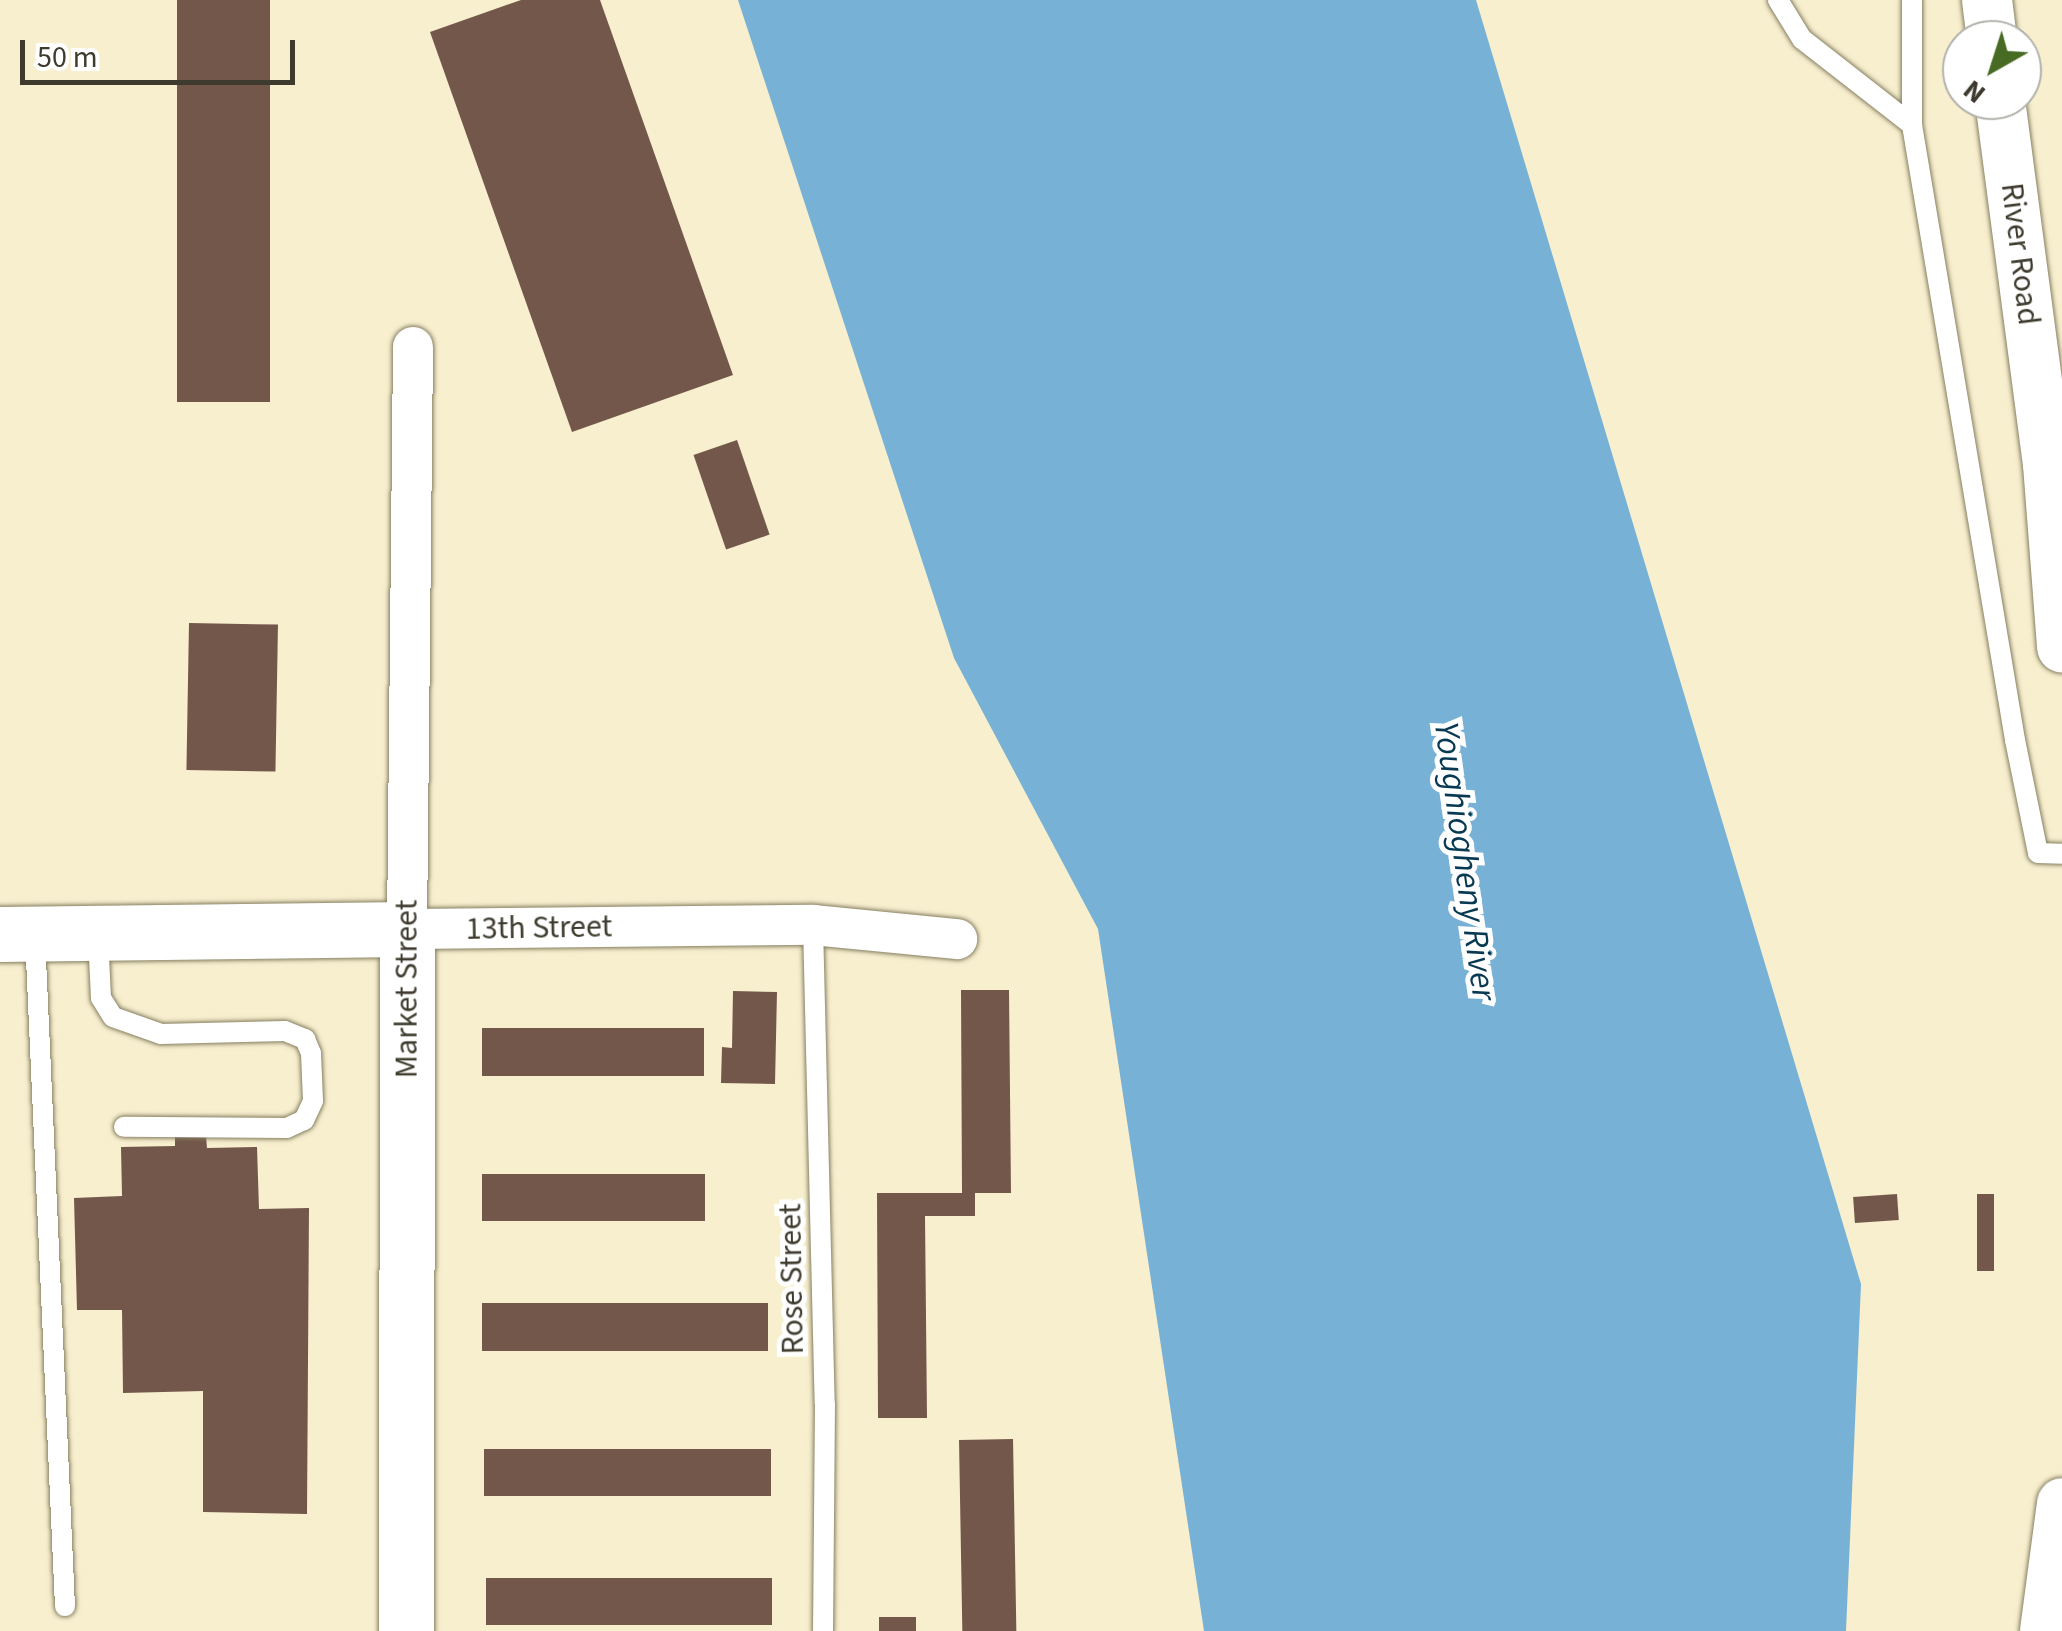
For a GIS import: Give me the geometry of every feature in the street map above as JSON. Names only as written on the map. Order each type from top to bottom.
[{"type":"main road","name":"13th Street","points":[[18,934],[408,929]]},
{"type":"main road","name":"Market Street","points":[[406,1631],[408,929]]},
{"type":"street","name":"River Road","points":[[2003,120],[2048,464],[2062,647]]},
{"type":"street","name":"Market Street","points":[[408,929],[413,347]]},
{"type":"street","name":"13th Street","points":[[408,929],[813,926],[957,939]]},
{"type":"street","points":[[2046,1631],[2062,1503]]},
{"type":"lane","points":[[1778,0],[1802,39],[1912,125]]},
{"type":"lane","points":[[1912,0],[1912,125],[2019,759],[2038,853],[2062,854]]},
{"type":"lane","name":"Rose Street","points":[[813,926],[825,1404],[823,1631]]},
{"type":"lane","points":[[18,934],[66,1606]]},
{"type":"lane","points":[[98,935],[101,998],[112,1017],[161,1034],[286,1030],[304,1039],[311,1053],[312,1102],[304,1120],[287,1128],[124,1128]]},
{"type":"water","name":"Youghiogheny River","points":[[738,0],[1476,0],[1861,1284],[1846,1631],[1204,1631],[1098,929],[954,658]]},
{"type":"building","points":[[177,0],[270,0],[270,402],[177,402]]},
{"type":"building","points":[[521,0],[600,0],[733,375],[572,432],[430,32]]},
{"type":"building","points":[[737,440],[770,535],[726,550],[694,455]]},
{"type":"building","points":[[189,623],[278,625],[275,772],[186,770]]},
{"type":"building","points":[[961,990],[1009,990],[1011,1193],[975,1193],[975,1216],[925,1216],[927,1418],[878,1418],[877,1193],[962,1193]]},
{"type":"building","points":[[733,991],[777,992],[775,1084],[721,1083],[722,1047],[732,1048]]},
{"type":"building","points":[[482,1028],[704,1028],[704,1076],[482,1076]]},
{"type":"building","points":[[175,1136],[206,1136],[207,1148],[257,1147],[259,1209],[309,1208],[307,1514],[203,1512],[203,1391],[123,1393],[122,1310],[77,1310],[74,1198],[122,1196],[121,1147],[175,1146]]},
{"type":"building","points":[[482,1174],[705,1174],[705,1221],[482,1221]]},
{"type":"building","points":[[1897,1194],[1899,1220],[1855,1223],[1853,1197]]},
{"type":"building","points":[[1977,1194],[1994,1194],[1994,1271],[1977,1271]]},
{"type":"building","points":[[482,1303],[768,1303],[768,1351],[482,1351]]},
{"type":"building","points":[[1013,1439],[1016,1631],[962,1631],[959,1440]]},
{"type":"building","points":[[484,1449],[771,1449],[771,1496],[484,1496]]},
{"type":"building","points":[[486,1578],[772,1578],[772,1625],[486,1625]]},
{"type":"building","points":[[879,1617],[916,1617],[916,1631],[879,1631]]}]
